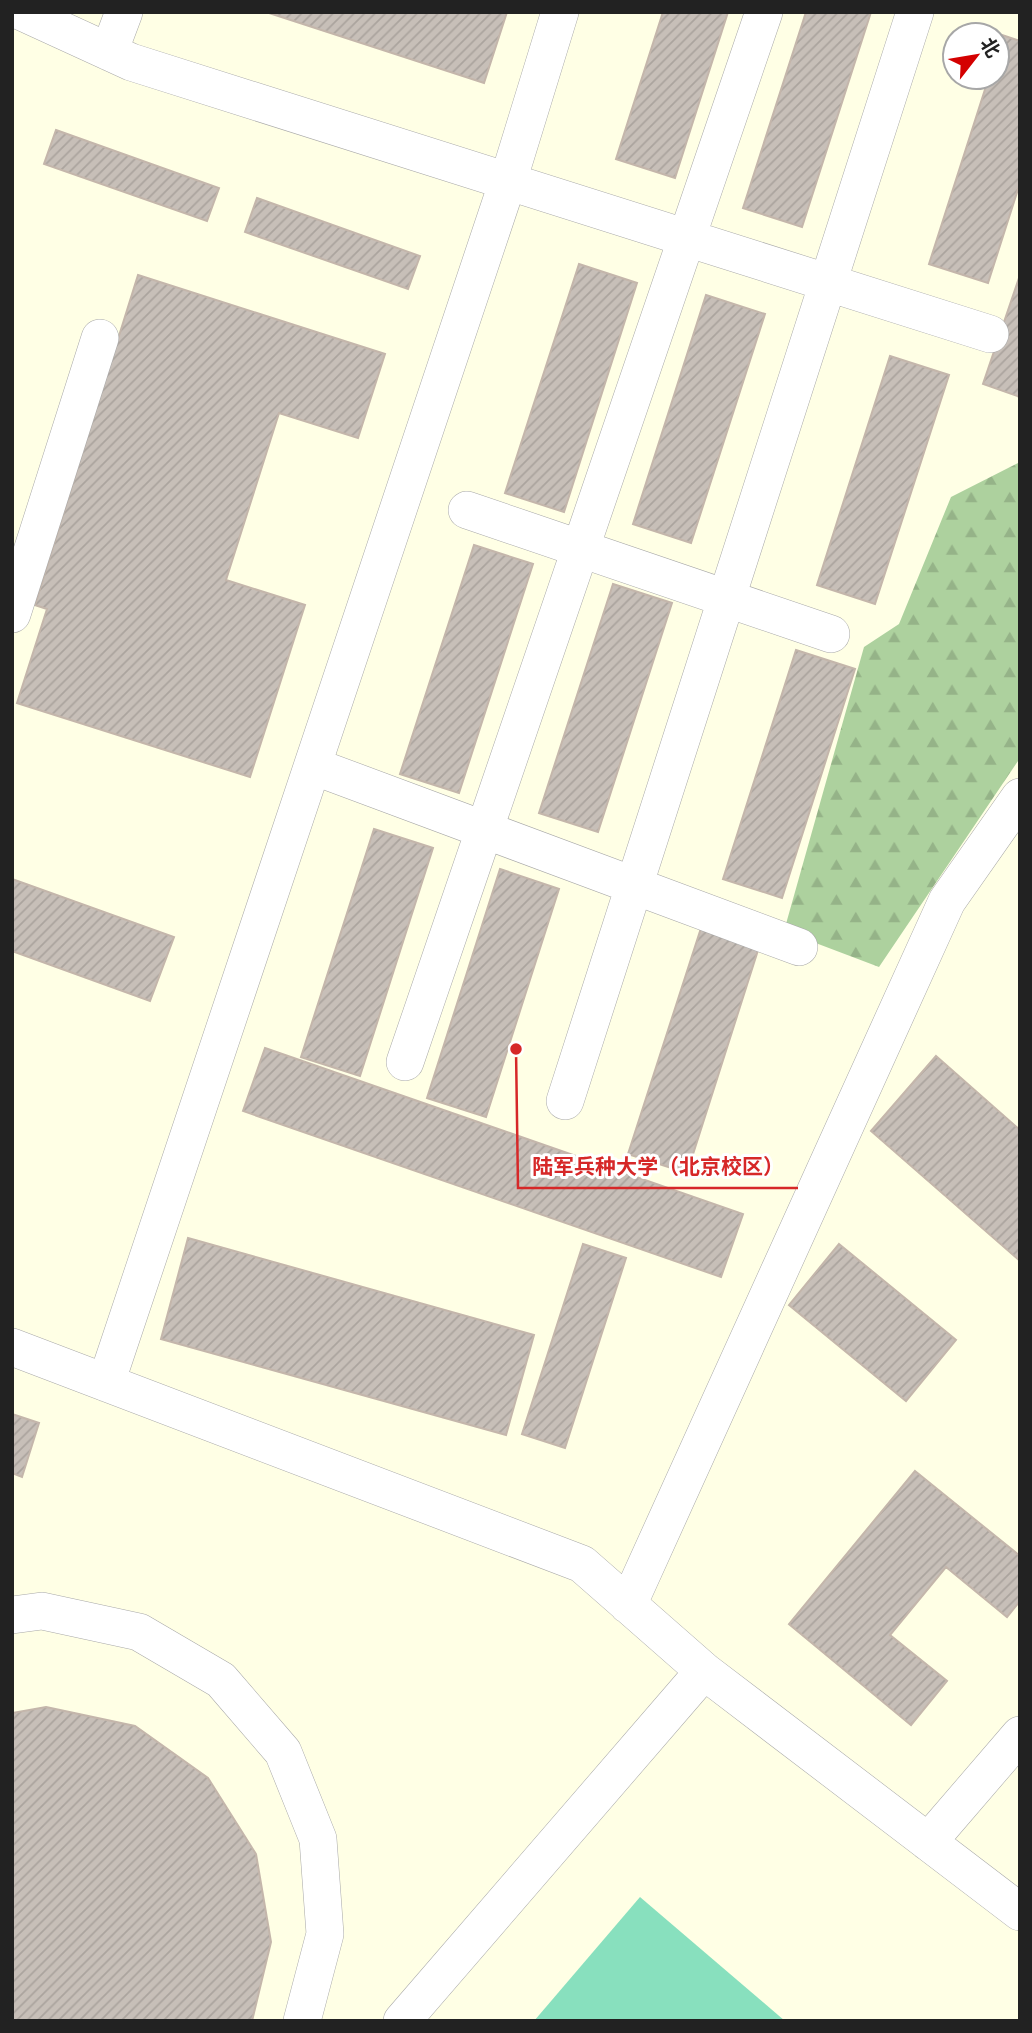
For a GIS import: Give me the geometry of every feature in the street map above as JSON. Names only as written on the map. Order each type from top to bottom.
[{"type":"lane","points":[[22,12],[144,66],[990,334]]},
{"type":"lane","points":[[109,52],[124,12]]},
{"type":"lane","points":[[106,1383],[508,181],[560,12]]},
{"type":"lane","points":[[405,1062],[764,12]]},
{"type":"lane","points":[[565,1101],[915,12]]},
{"type":"lane","points":[[12,614],[100,338]]},
{"type":"lane","points":[[467,510],[831,634]]},
{"type":"lane","points":[[313,766],[799,947]]},
{"type":"lane","points":[[628,1605],[947,901],[1020,797]]},
{"type":"lane","points":[[12,1347],[582,1564],[704,1671],[1020,1912]]},
{"type":"lane","points":[[12,1615],[42,1611],[139,1632],[220,1680],[282,1752],[318,1839],[325,1934],[302,2021]]},
{"type":"lane","points":[[402,2021],[704,1671]]},
{"type":"lane","points":[[928,1842],[1020,1735]]},
{"type":"shaded area","points":[[12,12],[1020,12],[1020,2021],[12,2021]]},
{"type":"green space","points":[[1020,462],[1020,758],[879,967],[784,931],[864,647],[899,624],[951,497]]},
{"type":"green space","points":[[640,1897],[785,2021],[534,2021]]},
{"type":"building","points":[[266,12],[507,12],[484,83]]},
{"type":"building","points":[[663,12],[728,12],[675,178],[616,159]]},
{"type":"building","points":[[806,12],[871,12],[802,227],[743,208]]},
{"type":"building","points":[[1011,38],[1020,41],[1020,183],[988,283],[929,264],[985,91],[1011,91]]},
{"type":"building","points":[[56,130],[219,188],[207,221],[44,164]]},
{"type":"building","points":[[257,198],[420,256],[408,289],[245,232]]},
{"type":"building","points":[[579,264],[637,283],[564,512],[505,493]]},
{"type":"building","points":[[138,275],[385,354],[358,438],[279,413],[226,580],[305,605],[250,777],[17,703],[47,609],[35,605]]},
{"type":"building","points":[[1020,275],[1020,397],[983,384]]},
{"type":"building","points":[[706,295],[765,314],[691,543],[633,524]]},
{"type":"building","points":[[890,356],[949,375],[875,604],[817,585]]},
{"type":"building","points":[[474,545],[533,564],[459,793],[400,774]]},
{"type":"building","points":[[613,584],[672,603],[598,832],[539,813]]},
{"type":"building","points":[[796,650],[855,669],[782,898],[723,879]]},
{"type":"building","points":[[374,829],[433,848],[360,1076],[301,1057]]},
{"type":"building","points":[[500,869],[559,889],[486,1117],[427,1098]]},
{"type":"building","points":[[12,879],[174,937],[150,1001],[12,951]]},
{"type":"building","points":[[702,925],[760,944],[687,1173],[628,1154]]},
{"type":"building","points":[[265,1048],[743,1214],[721,1277],[243,1111]]},
{"type":"building","points":[[936,1056],[1020,1130],[1020,1261],[871,1131]]},
{"type":"building","points":[[188,1238],[534,1335],[506,1435],[161,1339]]},
{"type":"building","points":[[583,1244],[626,1258],[565,1448],[522,1434]]},
{"type":"building","points":[[839,1244],[956,1340],[906,1401],[789,1305]]},
{"type":"building","points":[[12,1414],[39,1423],[22,1477],[12,1473]]},
{"type":"building","points":[[915,1471],[1020,1556],[1020,1601],[1007,1617],[946,1567],[890,1635],[947,1681],[911,1725],[789,1624]]},
{"type":"building","points":[[46,1707],[135,1726],[208,1778],[256,1854],[271,1942],[252,2021],[12,2021],[12,1713]]},
{"type":"place","name":"陆军兵种大学（北京校区）","points":[[516,1049]]}]
